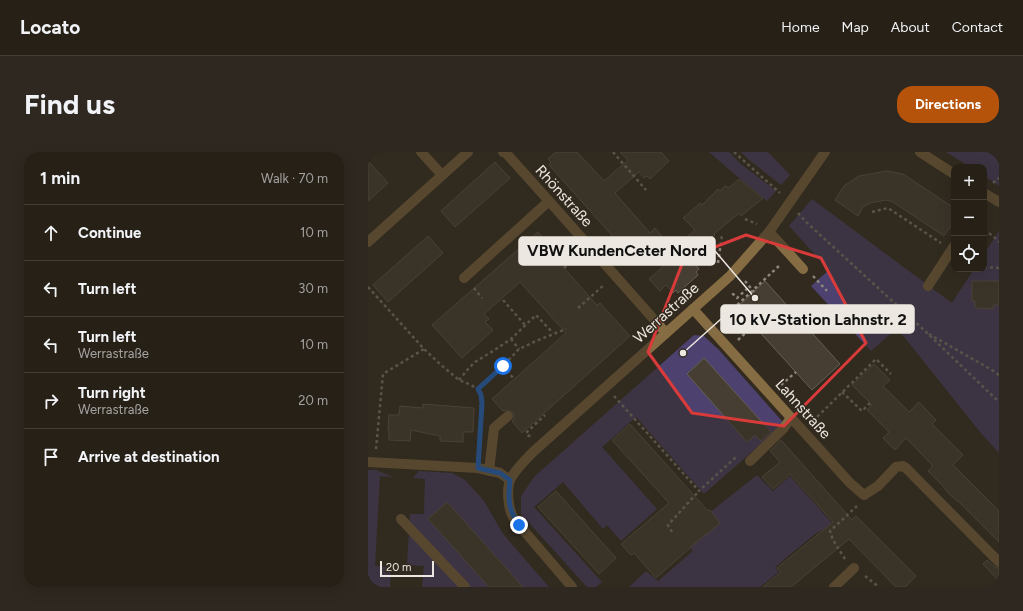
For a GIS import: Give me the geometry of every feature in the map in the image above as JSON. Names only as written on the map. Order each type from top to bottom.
[{"type":"street","points":[[421,152],[442,175]]},
{"type":"street","points":[[368,242],[468,152]]},
{"type":"street","name":"Rhönstraße","points":[[503,152],[506,153],[666,333]]},
{"type":"street","name":"Werrastraße","points":[[510,480],[519,466],[528,457],[730,276],[769,232],[825,152]]},
{"type":"street","points":[[920,152],[951,172]]},
{"type":"street","points":[[987,197],[999,202]]},
{"type":"street","points":[[464,278],[549,201]]},
{"type":"street","points":[[769,232],[803,269]]},
{"type":"street","points":[[928,286],[951,251]]},
{"type":"street","name":"Lahnstraße","points":[[693,309],[850,483],[864,495]]},
{"type":"street","points":[[489,471],[494,428],[508,416]]},
{"type":"street","points":[[750,461],[783,429],[791,418]]},
{"type":"street","points":[[371,462],[478,468],[500,473],[510,480],[508,494],[513,517],[572,587]]},
{"type":"street","points":[[864,495],[878,486],[896,467],[903,466],[999,562]]},
{"type":"street","points":[[401,519],[465,587]]},
{"type":"street","points":[[834,587],[854,568]]},
{"type":"path","points":[[613,152],[646,190]]},
{"type":"path","points":[[734,152],[778,190]]},
{"type":"path","points":[[872,212],[888,208],[951,247]]},
{"type":"path","points":[[797,212],[805,222],[925,331],[999,402]]},
{"type":"path","points":[[987,232],[999,242]]},
{"type":"path","points":[[718,263],[722,235]]},
{"type":"path","points":[[564,268],[589,246]]},
{"type":"path","points":[[729,348],[753,326],[735,307],[791,255]]},
{"type":"path","points":[[987,268],[999,268]]},
{"type":"path","points":[[803,269],[808,271],[827,291]]},
{"type":"path","points":[[578,308],[615,275]]},
{"type":"path","points":[[741,286],[746,283],[753,291]]},
{"type":"path","points":[[368,287],[441,365],[459,380],[478,389],[481,395],[482,403],[480,425]]},
{"type":"path","points":[[737,290],[733,294],[736,298],[750,287]]},
{"type":"path","points":[[503,300],[525,325]]},
{"type":"path","points":[[459,380],[468,368],[475,362],[511,339],[536,315],[553,333]]},
{"type":"path","points":[[478,389],[519,349],[553,333],[566,329]]},
{"type":"path","points":[[925,331],[999,375]]},
{"type":"path","points":[[511,339],[519,349]]},
{"type":"path","points":[[371,462],[382,374],[424,348]]},
{"type":"path","points":[[803,431],[876,359],[891,374]]},
{"type":"path","points":[[503,366],[514,379]]},
{"type":"path","points":[[770,395],[796,372]]},
{"type":"path","points":[[606,387],[699,491]]},
{"type":"path","points":[[842,392],[862,411],[870,403]]},
{"type":"path","points":[[543,414],[550,420]]},
{"type":"path","points":[[672,532],[668,525],[699,491],[741,453]]},
{"type":"path","points":[[854,568],[847,562],[833,540],[830,530],[859,504],[864,495]]},
{"type":"highlighted area","points":[[746,235],[821,258],[866,343],[784,426],[692,413],[648,352],[684,259]]},
{"type":"shaded area","points":[[709,152],[729,152],[741,164],[776,191],[767,201]]},
{"type":"shaded area","points":[[741,152],[768,152],[790,175],[781,185]]},
{"type":"shaded area","points":[[946,152],[999,152],[999,186],[987,178],[987,164],[965,164]]},
{"type":"shaded area","points":[[812,199],[952,303],[972,272],[987,272],[987,249],[999,231],[999,453],[980,432],[897,328],[871,351],[811,286],[829,270],[789,226]]},
{"type":"shaded area","points":[[694,335],[704,336],[720,351],[782,421],[780,427],[704,494],[636,417],[602,447],[657,509],[621,541],[607,525],[603,529],[563,482],[534,507],[602,582],[596,587],[587,587],[521,514],[521,496],[534,477]]},
{"type":"shaded area","points":[[368,470],[376,470],[393,477],[380,476],[375,566],[391,567],[390,587],[368,587]]},
{"type":"shaded area","points":[[419,471],[452,473],[465,480],[484,501],[503,534],[549,587],[422,587],[424,566],[407,565],[410,514],[424,514],[425,479],[413,478]]},
{"type":"shaded area","points":[[757,475],[773,491],[790,476],[833,524],[815,534],[775,567],[779,572],[760,587],[629,587],[646,571],[658,581],[693,551],[680,536]]},
{"type":"building","points":[[556,152],[577,152],[604,181],[628,160],[620,152],[661,152],[669,161],[650,179],[647,176],[644,178],[639,172],[615,193],[650,233],[655,228],[673,249],[695,230],[683,218],[700,203],[702,205],[718,189],[720,191],[725,186],[729,188],[739,179],[763,198],[741,216],[739,213],[714,234],[715,235],[706,243],[710,247],[693,262],[699,269],[696,272],[698,275],[678,293],[676,290],[673,293],[666,285],[660,291],[649,279],[666,264],[643,239],[631,251],[628,247],[625,250],[549,165],[551,162],[548,159]]},
{"type":"building","points":[[368,161],[388,183],[368,201]]},
{"type":"building","points":[[495,162],[510,178],[455,227],[441,211]]},
{"type":"building","points":[[887,171],[903,174],[951,206],[951,226],[944,236],[893,202],[886,200],[870,203],[863,207],[858,216],[835,200],[844,186],[859,176]]},
{"type":"building","points":[[538,232],[550,245],[546,248],[597,305],[600,303],[630,336],[522,433],[512,421],[514,419],[513,412],[507,410],[503,411],[492,399],[566,333],[520,282],[484,314],[489,319],[485,322],[493,330],[462,358],[432,325]]},
{"type":"building","points":[[428,236],[443,253],[388,302],[373,285]]},
{"type":"building","points":[[765,281],[840,364],[812,390],[737,307]]},
{"type":"building","points":[[972,281],[999,281],[999,305],[993,305],[993,309],[975,308],[975,301],[972,301]]},
{"type":"building","points":[[704,358],[771,432],[761,441],[755,435],[747,442],[687,374]]},
{"type":"building","points":[[874,364],[890,380],[883,386],[909,412],[919,402],[936,420],[932,424],[963,455],[953,465],[999,511],[999,542],[948,493],[928,471],[933,466],[906,438],[895,450],[883,438],[889,432],[867,410],[872,405],[852,385]]},
{"type":"building","points":[[423,404],[474,408],[473,432],[463,432],[463,442],[440,441],[440,436],[411,430],[410,441],[389,440],[389,415],[399,415],[400,406],[423,408]]},
{"type":"building","points":[[630,424],[708,511],[710,510],[720,523],[656,578],[634,553],[631,555],[621,544],[669,503],[612,440]]},
{"type":"building","points":[[781,440],[852,520],[856,516],[916,576],[905,587],[896,587],[849,539],[791,587],[763,587],[781,572],[777,568],[833,522],[790,474],[773,489],[762,477],[780,462],[770,451]]},
{"type":"building","points":[[556,491],[616,558],[599,574],[538,507]]},
{"type":"building","points":[[447,502],[523,587],[489,587],[428,519]]},
{"type":"building","points":[[987,560],[995,567],[999,568],[999,581],[983,564]]},
{"type":"place","name":"VBW KundenCeter Nord","points":[[755,298]]},
{"type":"place","name":"10 kV-Station Lahnstr. 2","points":[[683,353]]},
{"type":"route","points":[[503,366],[478,389],[481,395],[482,403],[478,468],[500,473],[510,480],[508,494],[510,508],[513,517],[519,525]]}]
